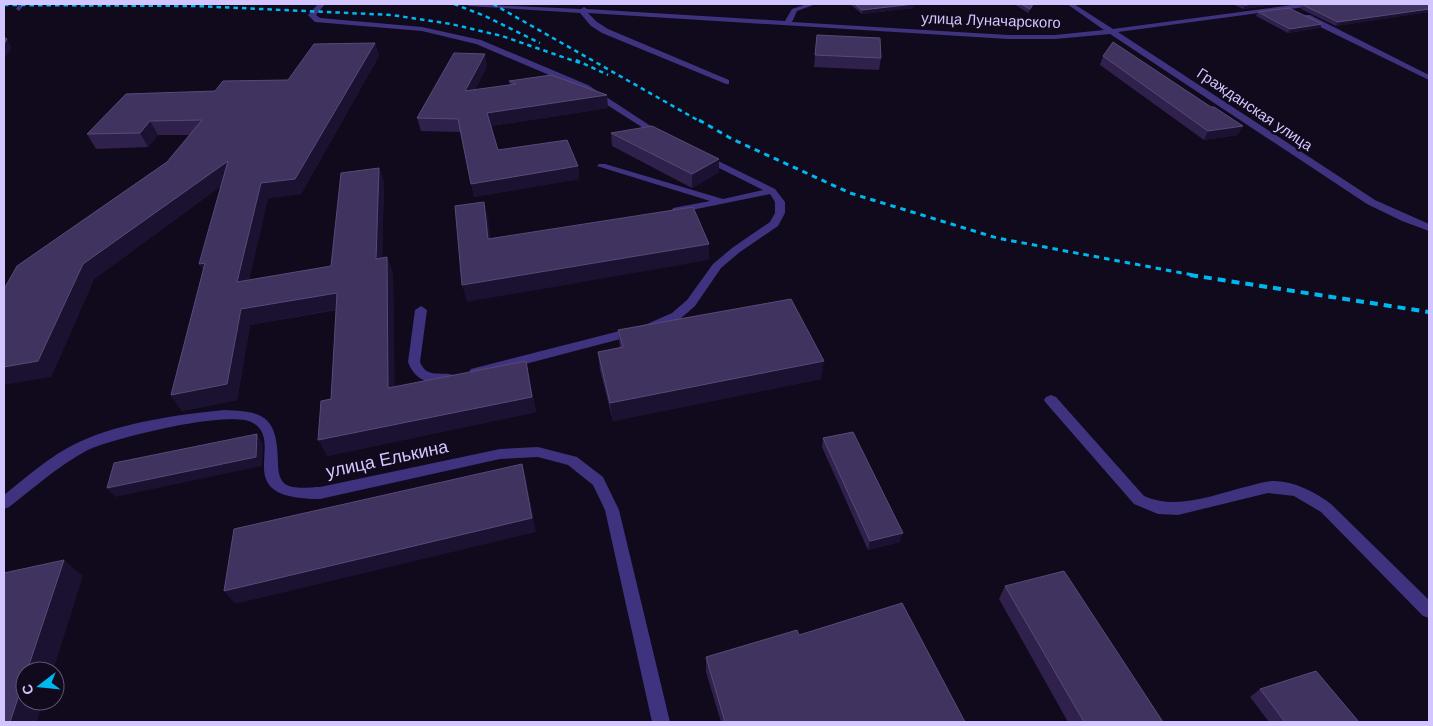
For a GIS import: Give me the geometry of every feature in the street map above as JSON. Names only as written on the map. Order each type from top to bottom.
[{"type":"street","points":[[322,4],[312,15],[318,20],[422,30],[478,42],[585,87],[668,139]]},
{"type":"street","name":"улица Луначарского","points":[[469,4],[584,8],[787,24],[1008,37],[1055,37],[1113,31],[1284,6],[1312,4]]},
{"type":"street","points":[[787,24],[794,10],[813,4]]},
{"type":"street","name":"Гражданская улица","points":[[1070,4],[1371,202],[1429,228]]},
{"type":"street","points":[[1284,6],[1429,78]]},
{"type":"street","points":[[584,8],[594,24],[605,31],[726,82]]},
{"type":"street","points":[[421,310],[414,362],[416,370],[424,377],[436,380],[651,327],[676,316],[691,303],[717,266],[736,250],[774,224],[780,213],[780,202],[772,190],[694,152]]},
{"type":"street","points":[[602,166],[722,202]]},
{"type":"street","points":[[664,212],[722,202],[772,190]]},
{"type":"street","points":[[1051,400],[1139,500],[1152,507],[1178,510],[1268,486],[1281,486],[1297,490],[1326,508],[1429,612]]},
{"type":"street","name":"улица Елькина","points":[[4,503],[83,446],[129,431],[221,415],[241,414],[257,418],[267,428],[270,441],[270,468],[274,481],[284,490],[301,495],[320,493],[500,454],[538,452],[572,461],[598,481],[612,510],[661,722]]},
{"type":"building","points":[[855,4],[914,4],[862,10]]},
{"type":"building","points":[[1021,4],[1033,4],[1030,9]]},
{"type":"building","points":[[1429,4],[1429,9],[1338,22],[1303,5]]},
{"type":"building","points":[[1289,8],[1322,24],[1290,29],[1258,12]]},
{"type":"building","points":[[817,35],[880,38],[881,58],[815,55]]},
{"type":"building","points":[[1113,42],[1243,126],[1208,131],[1103,56]]},
{"type":"building","points":[[375,43],[295,179],[261,183],[237,282],[331,266],[341,173],[379,168],[376,259],[387,257],[388,388],[526,361],[532,397],[318,440],[321,401],[331,399],[337,293],[241,309],[227,384],[171,395],[205,263],[199,264],[228,161],[83,264],[38,361],[4,367],[4,289],[17,266],[167,162],[202,120],[150,121],[140,133],[87,134],[126,94],[215,91],[223,81],[288,80],[314,44]]},
{"type":"building","points":[[454,53],[485,54],[465,91],[516,84],[509,81],[551,75],[607,95],[487,113],[498,150],[567,140],[578,166],[471,184],[458,119],[417,118]]},
{"type":"building","points":[[652,126],[719,159],[692,174],[611,133]]},
{"type":"building","points":[[484,202],[488,239],[693,207],[709,244],[462,285],[455,206]]},
{"type":"building","points":[[791,299],[824,361],[610,403],[598,352],[623,347],[618,330]]},
{"type":"building","points":[[853,432],[903,533],[870,541],[823,438]]},
{"type":"building","points":[[257,434],[256,457],[107,488],[114,463]]},
{"type":"building","points":[[522,464],[532,518],[224,591],[234,529]]},
{"type":"building","points":[[64,560],[30,661],[15,661],[15,707],[10,722],[4,722],[4,573]]},
{"type":"building","points":[[1064,571],[1163,722],[1084,722],[1005,586]]},
{"type":"building","points":[[902,603],[965,722],[725,722],[706,657],[797,630],[799,635]]},
{"type":"building","points":[[1316,671],[1359,722],[1285,722],[1260,689]]},
{"type":"railway","points":[[454,4],[485,16],[540,43]]},
{"type":"railway","points":[[493,4],[701,122]]},
{"type":"railway","points":[[4,5],[196,6],[392,15],[451,24],[502,36],[583,64]]},
{"type":"railway","points":[[576,60],[608,75]]},
{"type":"railway","points":[[699,120],[732,139],[850,193],[997,238],[1198,276]]},
{"type":"railway","points":[[1190,275],[1429,312]]}]
